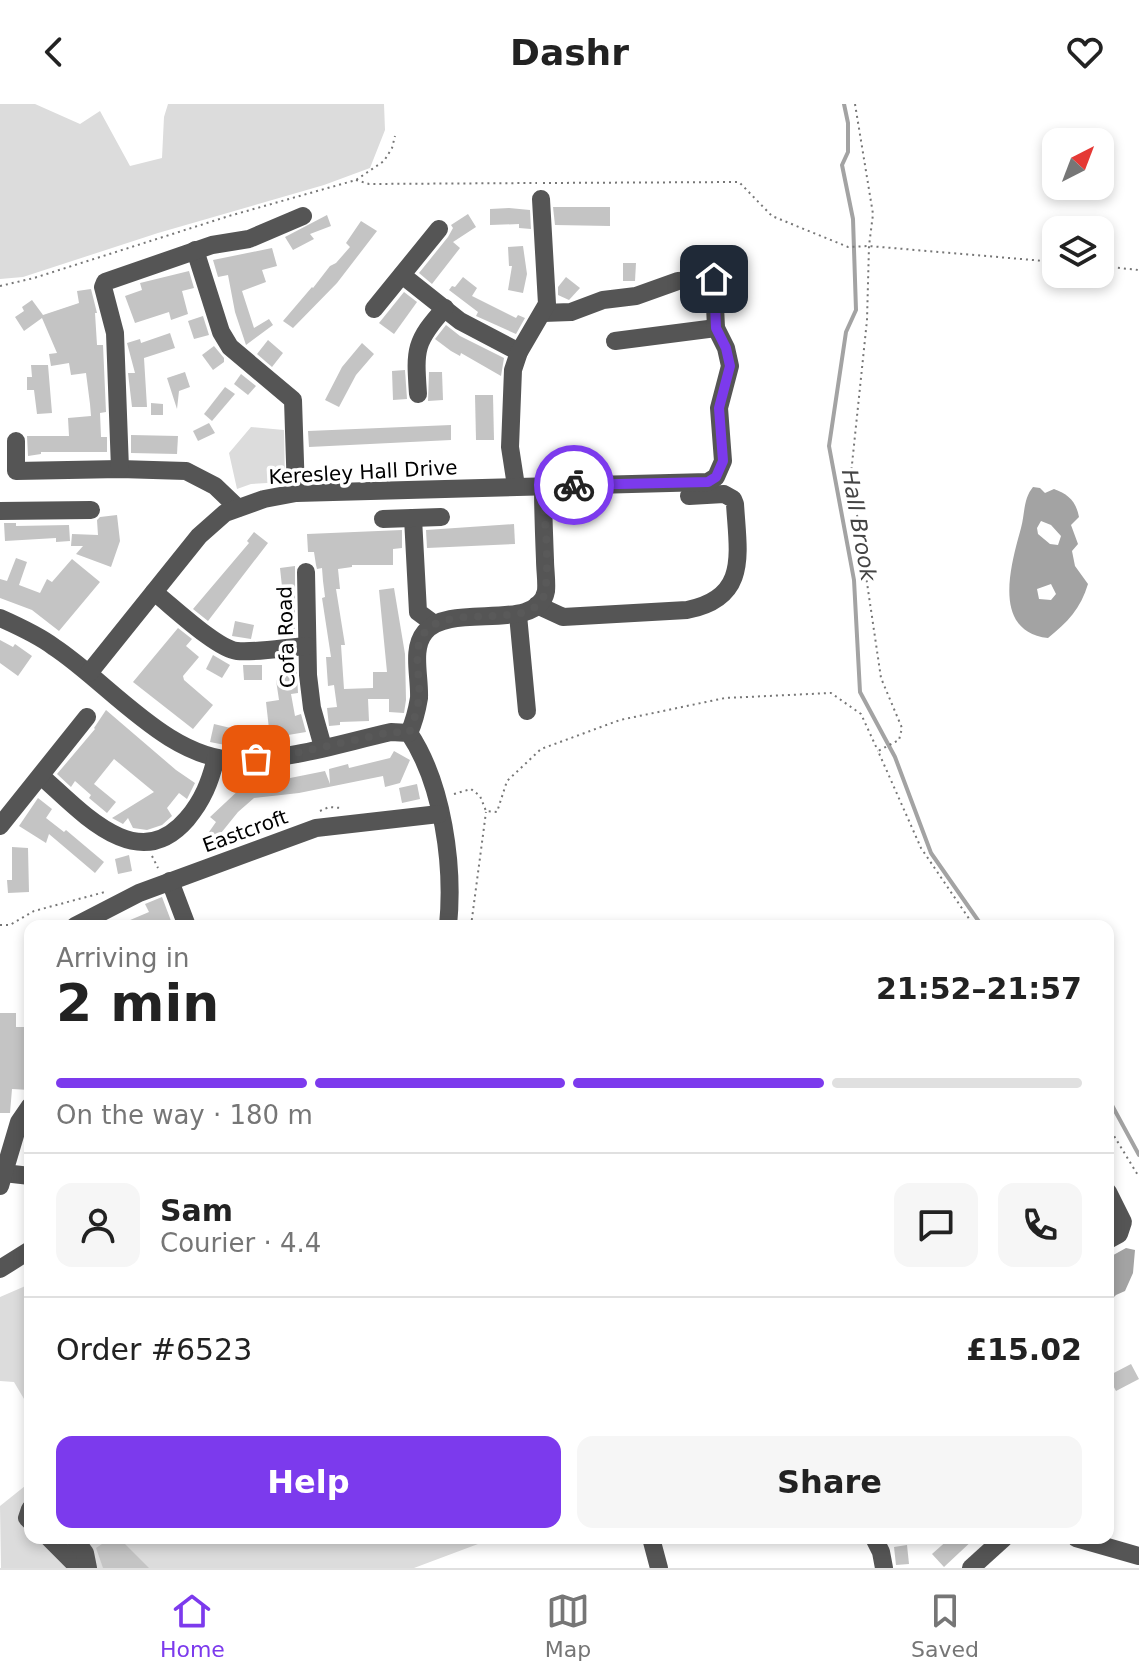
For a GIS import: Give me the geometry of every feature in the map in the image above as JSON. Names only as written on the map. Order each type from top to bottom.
[{"type":"street","points":[[516,486],[510,447],[513,370],[519,352],[543,313],[547,293],[541,199]]},
{"type":"street","points":[[120,469],[115,333],[103,287],[111,278],[203,247],[249,239],[303,216]]},
{"type":"street","points":[[374,309],[439,229]]},
{"type":"street","points":[[203,247],[221,332],[230,347],[293,400],[296,493]]},
{"type":"street","points":[[615,341],[716,328],[713,260]]},
{"type":"street","points":[[402,275],[460,321],[519,352]]},
{"type":"street","points":[[543,313],[571,312],[603,300],[636,296],[678,281],[714,279]]},
{"type":"street","points":[[418,394],[416,360],[419,342],[425,330],[445,308]]},
{"type":"street","name":"Keresley Hall Drive","points":[[89,673],[199,536],[225,513],[264,499],[296,493],[708,482],[716,477],[723,461],[719,408],[730,366],[726,348],[716,328]]},
{"type":"street","points":[[16,441],[16,471],[186,471],[215,486],[238,508]]},
{"type":"street","points":[[409,733],[415,720],[419,696],[418,644],[433,623],[447,618],[518,615],[537,605],[545,592],[543,486]]},
{"type":"street","points":[[537,605],[563,617],[687,610],[704,607],[718,598],[736,576],[735,504],[729,495],[724,494],[689,496]]},
{"type":"street","points":[[0,511],[91,510]]},
{"type":"street","points":[[383,519],[441,517]]},
{"type":"street","points":[[413,518],[418,612],[433,623]]},
{"type":"street","name":"Cofa Road","points":[[306,572],[312,708],[323,747]]},
{"type":"street","points":[[154,592],[231,650],[307,646]]},
{"type":"street","points":[[518,615],[527,711]]},
{"type":"street","points":[[0,618],[54,647],[167,736],[216,758],[238,761],[273,758],[391,732],[409,733]]},
{"type":"street","points":[[0,826],[87,717]]},
{"type":"street","points":[[409,733],[423,754],[433,780],[452,891],[449,920]]},
{"type":"street","points":[[41,776],[114,835],[147,843],[172,834],[200,804],[216,758]]},
{"type":"street","name":"Eastcroft","points":[[87,920],[165,878],[316,828],[338,823],[439,814]]},
{"type":"street","points":[[165,878],[184,920]]},
{"type":"street","points":[[24,1115],[1,1180],[24,1176]]},
{"type":"street","points":[[1114,1204],[1123,1222],[1119,1234],[1114,1237]]},
{"type":"street","points":[[0,1269],[24,1254]]},
{"type":"street","points":[[55,1544],[79,1568]]},
{"type":"street","points":[[78,1544],[85,1553],[88,1568]]},
{"type":"street","points":[[653,1544],[659,1568]]},
{"type":"street","points":[[877,1544],[884,1568]]},
{"type":"street","points":[[971,1568],[997,1544]]},
{"type":"street","points":[[1097,1544],[1139,1556]]},
{"type":"path","points":[[855,104],[873,214],[867,320],[851,474],[881,678],[902,728],[899,740],[878,751],[921,848],[970,920]]},
{"type":"path","points":[[0,286],[356,180],[384,161],[395,136]]},
{"type":"path","points":[[356,180],[369,184],[739,182],[766,212],[848,247],[869,246],[1042,261]]},
{"type":"path","points":[[1114,267],[1139,270]]},
{"type":"path","points":[[472,920],[486,811]]},
{"type":"path","points":[[147,843],[165,878]]},
{"type":"path","points":[[1114,1136],[1139,1177]]},
{"type":"shaded area","points":[[0,104],[35,104],[80,124],[100,111],[130,166],[162,158],[164,117],[168,104],[384,104],[385,130],[370,168],[324,185],[158,233],[23,277],[0,279]]},
{"type":"shaded area","points":[[251,427],[284,430],[285,482],[251,484],[237,489],[229,453]]},
{"type":"shaded area","points":[[1033,487],[1045,493],[1054,489],[1073,502],[1079,517],[1071,525],[1078,544],[1072,551],[1075,566],[1088,584],[1072,614],[1048,638],[1030,633],[1018,623],[1009,594],[1013,560]],"holes":[[[1041,521],[1051,525],[1061,536],[1058,545],[1050,544],[1038,534]],[[1051,584],[1056,594],[1051,600],[1039,599],[1037,589]]]},
{"type":"shaded area","points":[[1126,1248],[1135,1250],[1133,1273],[1125,1291],[1114,1297],[1114,1255]]},
{"type":"shaded area","points":[[24,1287],[24,1399],[14,1382],[0,1381],[0,1297]]},
{"type":"shaded area","points":[[24,1487],[24,1544],[478,1544],[414,1568],[1,1568],[0,1506]]},
{"type":"building","points":[[553,207],[610,207],[610,226],[555,225]]},
{"type":"building","points":[[490,209],[530,210],[531,229],[519,228],[519,224],[490,225]]},
{"type":"building","points":[[468,214],[476,227],[453,242],[460,248],[432,284],[419,273],[448,237],[453,228],[451,225]]},
{"type":"building","points":[[327,215],[331,226],[310,234],[314,239],[293,250],[285,237]]},
{"type":"building","points":[[361,221],[377,231],[337,283],[293,328],[283,321],[350,247],[346,243]]},
{"type":"building","points":[[523,246],[527,274],[523,293],[508,290],[512,266],[509,266],[508,247]]},
{"type":"building","points":[[272,248],[277,266],[262,270],[266,282],[242,291],[254,328],[269,319],[273,325],[246,345],[235,312],[228,275],[218,277],[213,260]]},
{"type":"building","points":[[623,263],[636,263],[635,281],[623,281]]},
{"type":"building","points":[[189,271],[194,288],[182,291],[188,314],[171,320],[169,312],[135,323],[125,296],[142,290],[140,283]]},
{"type":"building","points":[[463,277],[477,288],[472,296],[516,318],[518,315],[525,318],[516,334],[476,316],[478,312],[449,290]]},
{"type":"building","points":[[566,277],[580,288],[569,300],[558,295],[558,287]]},
{"type":"building","points":[[91,289],[97,313],[97,345],[103,345],[106,412],[100,413],[101,437],[107,437],[107,452],[41,452],[28,456],[27,436],[69,436],[68,418],[91,416],[90,404],[86,373],[71,375],[69,363],[51,366],[49,354],[57,353],[42,318],[24,331],[15,317],[32,300],[43,315],[79,303],[77,291]]},
{"type":"building","points":[[404,292],[417,302],[394,334],[379,323]]},
{"type":"building","points":[[203,316],[209,335],[194,339],[188,321]]},
{"type":"building","points":[[446,325],[460,336],[504,358],[501,376],[461,353],[460,356],[451,351],[435,339]]},
{"type":"building","points":[[170,333],[175,348],[144,358],[147,407],[132,407],[128,373],[135,373],[127,343],[140,339],[141,343]]},
{"type":"building","points":[[268,340],[283,353],[272,367],[257,354]]},
{"type":"building","points":[[362,343],[374,354],[356,375],[339,407],[325,400],[342,367]]},
{"type":"building","points":[[214,346],[224,362],[213,370],[202,355]]},
{"type":"building","points":[[31,365],[48,365],[52,413],[37,414],[34,390],[27,390],[27,377],[32,377]]},
{"type":"building","points":[[405,370],[407,399],[393,400],[392,371]]},
{"type":"building","points":[[185,372],[190,387],[179,391],[177,409],[167,378]]},
{"type":"building","points":[[429,372],[442,372],[443,400],[428,401]]},
{"type":"building","points":[[241,374],[256,386],[248,395],[234,384]]},
{"type":"building","points":[[225,387],[235,394],[212,421],[204,414]]},
{"type":"building","points":[[475,395],[493,395],[494,440],[476,440]]},
{"type":"building","points":[[151,403],[163,404],[163,415],[151,415]]},
{"type":"building","points":[[209,423],[215,433],[198,441],[193,431]]},
{"type":"building","points":[[451,425],[451,440],[309,447],[308,431]]},
{"type":"building","points":[[131,435],[178,436],[177,454],[131,453]]},
{"type":"building","points":[[117,515],[120,541],[111,567],[76,554],[83,546],[71,546],[72,534],[98,535],[97,520]]},
{"type":"building","points":[[4,523],[16,523],[16,526],[69,525],[70,541],[56,542],[56,538],[5,541]]},
{"type":"building","points":[[514,524],[515,544],[427,548],[426,530]]},
{"type":"building","points":[[402,530],[402,548],[393,549],[393,565],[352,565],[338,569],[340,589],[336,589],[345,645],[341,645],[344,689],[373,688],[373,672],[387,672],[379,590],[394,588],[405,654],[404,713],[389,712],[389,699],[368,699],[369,721],[340,722],[340,725],[329,726],[327,708],[337,707],[334,685],[328,686],[326,657],[331,657],[322,598],[325,597],[322,568],[317,569],[314,552],[308,552],[307,534]]},
{"type":"building","points":[[254,532],[268,543],[208,621],[193,609],[249,543],[247,541]]},
{"type":"building","points":[[16,558],[27,562],[19,585],[40,593],[47,579],[52,582],[72,559],[100,582],[59,631],[32,610],[0,598],[0,579],[7,581]]},
{"type":"building","points":[[295,566],[295,635],[282,636],[280,619],[284,619],[280,568]]},
{"type":"building","points":[[235,621],[254,625],[251,639],[232,636]]},
{"type":"building","points":[[178,628],[192,639],[186,646],[199,657],[183,676],[184,680],[213,705],[193,729],[133,682]]},
{"type":"building","points":[[0,640],[13,647],[15,644],[32,656],[18,676],[0,663]]},
{"type":"building","points":[[213,655],[230,665],[222,678],[206,669]]},
{"type":"building","points":[[296,660],[298,693],[291,694],[295,716],[301,714],[306,732],[270,738],[266,702],[279,700],[276,680],[282,679],[280,662]]},
{"type":"building","points":[[243,665],[262,665],[262,680],[244,680]]},
{"type":"building","points":[[106,710],[195,783],[187,799],[179,793],[167,808],[172,816],[162,825],[147,830],[133,828],[128,818],[123,824],[112,818],[154,792],[114,759],[94,784],[116,802],[107,813],[75,781],[71,787],[57,774],[95,729]]},
{"type":"building","points":[[214,724],[239,730],[235,747],[210,742]]},
{"type":"building","points":[[394,751],[410,760],[400,783],[385,787],[383,776],[299,793],[254,798],[217,838],[209,832],[216,822],[210,817],[241,788],[325,771],[330,784],[329,769],[348,764],[349,768],[390,758]]},
{"type":"building","points":[[417,784],[420,799],[402,803],[399,788]]},
{"type":"building","points":[[38,798],[52,809],[46,818],[64,832],[66,830],[104,862],[95,873],[49,834],[46,843],[19,826]]},
{"type":"building","points":[[12,847],[28,848],[29,892],[8,893],[7,880],[12,880]]},
{"type":"building","points":[[129,855],[132,871],[118,874],[115,859]]},
{"type":"building","points":[[162,897],[171,920],[130,920],[149,912],[145,904]]},
{"type":"building","points":[[0,1013],[16,1013],[16,1027],[24,1027],[24,1090],[12,1089],[10,1113],[0,1113]]},
{"type":"building","points":[[1131,1364],[1139,1379],[1116,1391],[1114,1373]]},
{"type":"building","points":[[102,1544],[125,1544],[149,1568],[103,1568],[96,1548]]},
{"type":"building","points":[[943,1544],[969,1544],[944,1567],[932,1554]]},
{"type":"building","points":[[907,1545],[909,1564],[896,1565],[894,1547]]},
{"type":"waterway","name":"Hall Brook","points":[[844,104],[848,123],[848,152],[842,165],[853,219],[856,310],[846,332],[829,446],[854,580],[860,692],[895,757],[931,853],[978,920]]},
{"type":"waterway","name":"Hall Brook","points":[[1114,1109],[1139,1155]]},
{"type":"way so far","points":[[256,759],[391,732],[409,733],[415,720],[419,696],[418,644],[422,635],[433,623],[447,618],[518,615],[531,610],[542,600],[546,581],[543,486],[574,485]]},
{"type":"route","points":[[574,485],[708,482],[716,477],[723,461],[719,408],[730,366],[726,348],[716,328],[714,279]]}]
